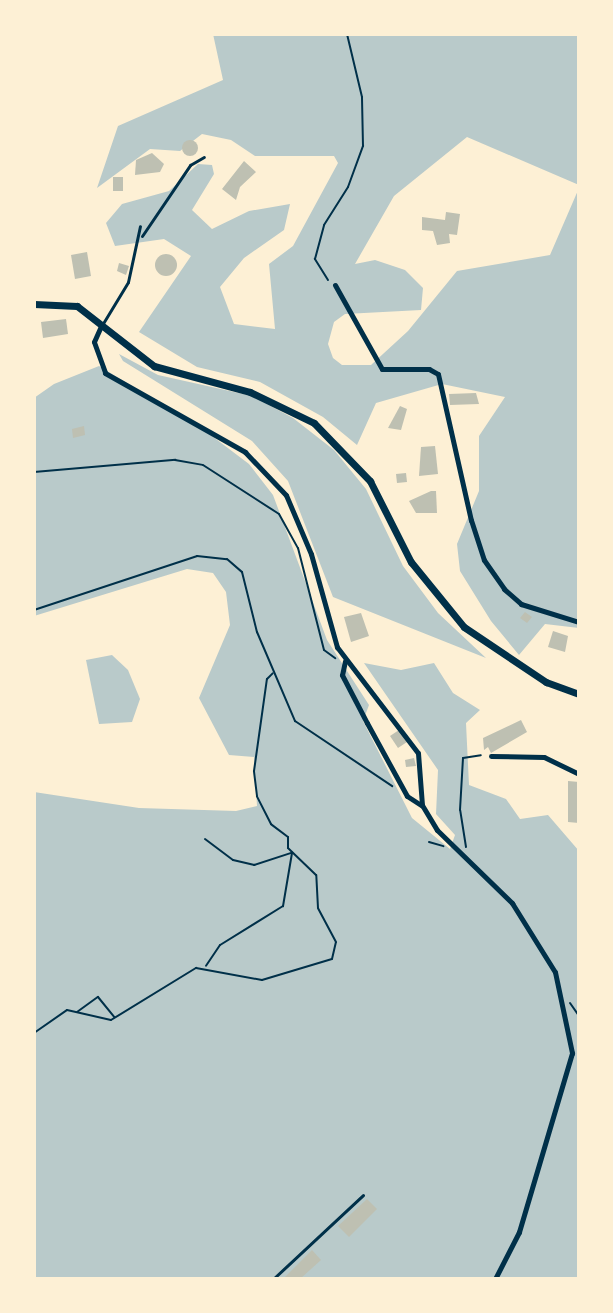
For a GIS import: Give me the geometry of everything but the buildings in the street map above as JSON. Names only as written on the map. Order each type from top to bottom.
[{"type":"main road","points":[[34,304],[77,306],[154,366],[267,398],[328,434],[370,481],[411,562],[464,627],[546,682],[579,694]]},
{"type":"street","points":[[335,285],[382,369],[429,369],[438,374],[471,520],[484,560],[504,589],[521,604],[579,622]]},
{"type":"street","points":[[102,325],[94,342],[105,373],[245,452],[286,495],[345,661],[412,741],[422,805]]},
{"type":"street","points":[[345,661],[342,675],[404,791],[422,805],[522,917],[547,954],[561,988],[572,1035],[569,1069],[519,1232],[495,1279]]},
{"type":"street","points":[[491,756],[544,757],[579,774]]},
{"type":"lane","points":[[102,325],[128,282],[142,236],[190,165],[204,157]]},
{"type":"lane","points":[[140,226],[142,236]]},
{"type":"lane","points":[[273,1279],[363,1195]]},
{"type":"path","points":[[335,285],[315,259],[324,225],[359,165],[364,132],[360,82],[347,34]]},
{"type":"path","points":[[34,472],[175,460],[203,465],[279,514],[298,548],[324,650],[345,661]]},
{"type":"path","points":[[34,610],[197,556],[218,556],[242,572],[273,673],[289,712],[302,727],[363,770],[404,791]]},
{"type":"path","points":[[206,966],[220,945],[283,906],[292,853],[286,834],[265,815],[255,782],[267,679],[273,673]]},
{"type":"path","points":[[467,858],[460,810],[463,758],[491,756]]},
{"type":"path","points":[[205,839],[233,860],[254,865],[292,853]]},
{"type":"path","points":[[429,842],[443,846],[441,840]]},
{"type":"path","points":[[34,1033],[67,1010],[100,1021],[114,1017],[159,992],[177,976],[206,966],[262,980],[332,959],[336,942],[318,908],[316,875],[292,853]]},
{"type":"path","points":[[76,1013],[98,997],[114,1017]]},
{"type":"path","points":[[579,1141],[579,1153]]},
{"type":"shaded area","points":[[213,34],[579,34],[579,185],[467,137],[394,196],[355,264],[375,260],[405,270],[423,288],[421,310],[345,314],[334,322],[328,344],[333,358],[342,365],[371,365],[408,331],[457,271],[550,255],[579,188],[579,628],[545,624],[519,655],[491,621],[460,571],[457,544],[479,491],[479,436],[505,397],[442,384],[376,403],[357,445],[323,417],[260,382],[197,367],[139,332],[191,256],[164,239],[115,246],[106,223],[122,204],[169,191],[198,164],[212,165],[214,174],[192,210],[212,229],[249,211],[290,204],[284,230],[244,258],[220,287],[234,324],[275,329],[269,264],[293,246],[338,163],[334,156],[255,156],[231,140],[202,134],[180,151],[150,149],[97,188],[118,126],[223,80]]},
{"type":"shaded area","points":[[119,354],[158,375],[252,396],[293,418],[334,450],[366,489],[403,566],[438,613],[486,658],[333,597],[288,481],[252,441],[123,361]]},
{"type":"shaded area","points":[[99,366],[204,430],[249,464],[273,495],[327,640],[369,705],[363,721],[412,818],[450,849],[455,835],[436,814],[438,770],[364,663],[401,670],[434,663],[453,693],[480,710],[466,723],[469,785],[506,799],[520,819],[548,815],[579,851],[579,1279],[34,1279],[34,792],[139,808],[236,811],[257,806],[254,757],[229,755],[199,698],[230,625],[226,592],[213,573],[187,569],[34,616],[34,398],[54,384]]},
{"type":"shaded area","points":[[112,655],[128,670],[140,699],[132,722],[99,724],[86,660]]}]
